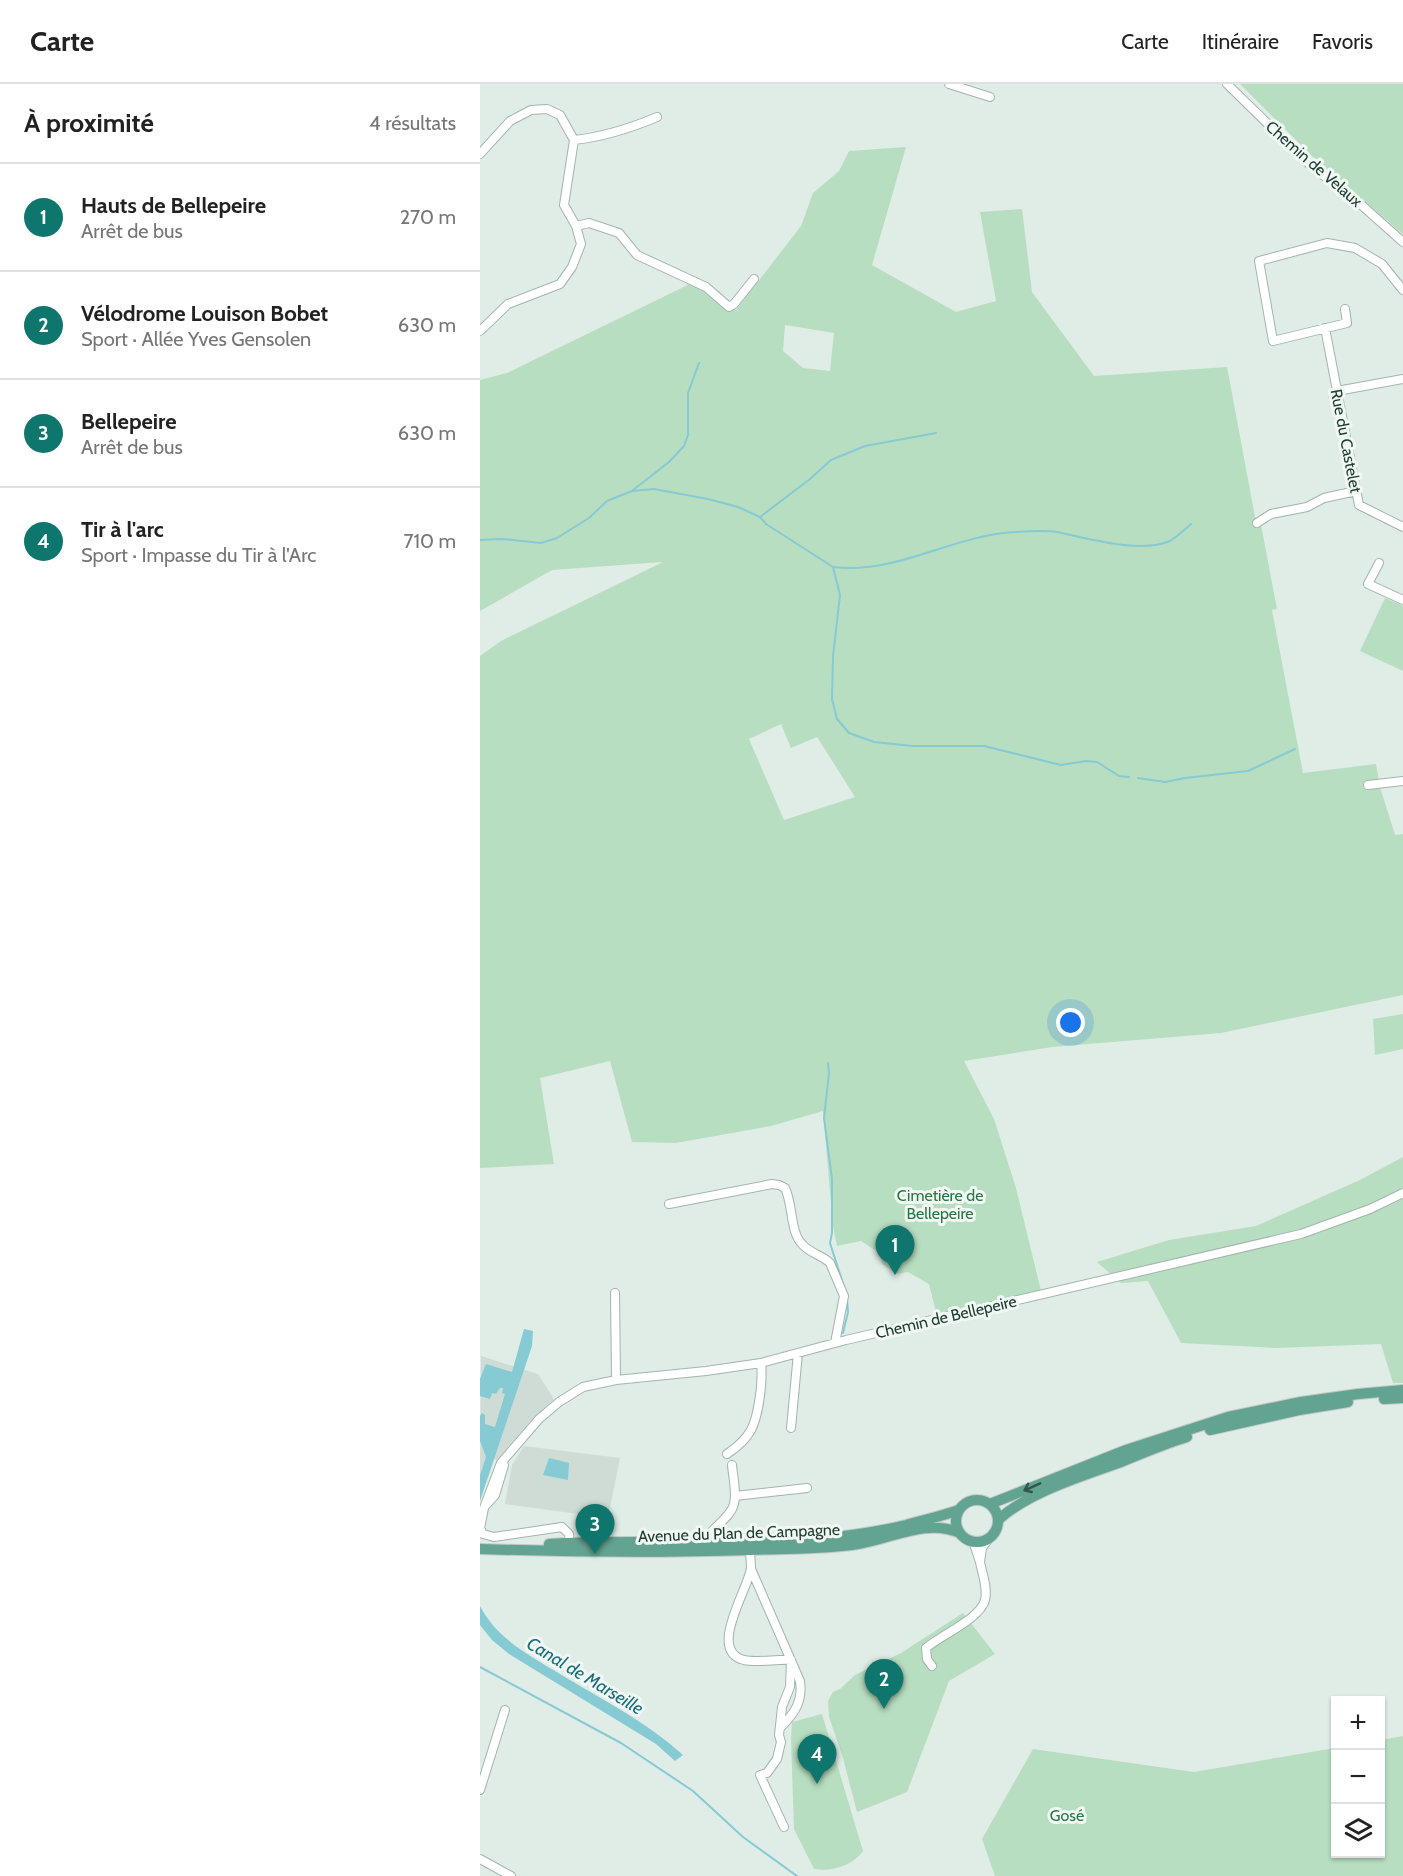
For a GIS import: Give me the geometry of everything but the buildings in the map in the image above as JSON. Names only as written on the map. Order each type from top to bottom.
[{"type":"main road","points":[[990,1504],[1169,1435],[1228,1417],[1301,1402],[1403,1390]]},
{"type":"main road","points":[[998,1520],[1005,1513],[1030,1499],[1179,1439],[1299,1410],[1359,1401],[1403,1398]]},
{"type":"main road","points":[[977,1499],[990,1504],[998,1520],[995,1532],[979,1542],[960,1533],[956,1522],[959,1509],[964,1504],[977,1499]]},
{"type":"main road","name":"Avenue du Plan de Campagne","points":[[480,1548],[803,1539],[861,1534],[947,1515],[959,1509]]},
{"type":"main road","name":"Avenue du Plan de Campagne","points":[[570,1547],[809,1549],[860,1544],[918,1529],[951,1528],[960,1533]]},
{"type":"street","points":[[949,84],[990,97]]},
{"type":"street","name":"Chemin de Velaux","points":[[1227,84],[1310,165],[1358,202],[1403,242]]},
{"type":"street","points":[[480,154],[510,121],[531,110],[547,109],[560,116],[574,140],[564,205],[580,238],[579,251],[572,267],[560,284],[508,304],[480,331]]},
{"type":"street","points":[[574,140],[590,138],[657,117]]},
{"type":"street","points":[[576,226],[589,223],[619,233],[637,255],[706,287],[729,307],[754,279]]},
{"type":"street","points":[[1345,309],[1347,323],[1273,341],[1259,261],[1327,243],[1356,248],[1382,264],[1403,290]]},
{"type":"street","name":"Rue du Castelet","points":[[1325,328],[1359,505],[1403,527]]},
{"type":"street","points":[[1337,391],[1403,379]]},
{"type":"street","points":[[1257,523],[1271,514],[1307,507],[1323,498],[1356,491]]},
{"type":"street","points":[[1379,563],[1368,584],[1403,600]]},
{"type":"street","points":[[1368,785],[1403,781]]},
{"type":"street","points":[[669,1204],[772,1184],[785,1188],[798,1239],[807,1249],[827,1259],[844,1296],[835,1343]]},
{"type":"street","name":"Chemin de Bellepeire","points":[[570,1547],[567,1531],[557,1527],[494,1537],[486,1536],[480,1528],[484,1508],[498,1468],[506,1457],[532,1427],[559,1402],[583,1387],[616,1380],[761,1363],[835,1343],[1301,1234],[1370,1209],[1403,1193]]},
{"type":"street","points":[[615,1293],[616,1380]]},
{"type":"street","points":[[791,1428],[798,1353]]},
{"type":"street","points":[[727,1454],[748,1435],[754,1422],[761,1363]]},
{"type":"street","points":[[706,1543],[710,1532],[732,1510],[735,1496],[732,1465]]},
{"type":"street","points":[[735,1496],[807,1488]]},
{"type":"street","points":[[980,1562],[982,1548],[990,1537]]},
{"type":"street","points":[[932,1666],[927,1659],[926,1648],[971,1618],[984,1603],[985,1587],[973,1541]]},
{"type":"street","points":[[750,1550],[751,1569],[800,1681],[801,1698],[797,1708],[780,1728]]},
{"type":"street","points":[[751,1569],[731,1626],[728,1644],[741,1659],[791,1660]]},
{"type":"street","points":[[784,1827],[760,1775],[767,1773],[777,1759],[781,1742],[783,1702],[790,1687],[791,1660]]},
{"type":"street","points":[[480,1790],[505,1710]]},
{"type":"street","points":[[480,1859],[511,1876]]},
{"type":"shaded area","points":[[481,1356],[538,1374],[554,1399],[529,1422],[497,1460],[486,1458],[480,1475]]},
{"type":"shaded area","points":[[524,1446],[620,1458],[608,1518],[505,1504],[512,1465]]},
{"type":"green space","points":[[1240,84],[1403,84],[1403,234],[1315,159]]},
{"type":"green space","name":"Cimetière de Bellepeire","points":[[906,147],[872,265],[956,312],[996,301],[980,212],[1022,209],[1032,292],[1094,376],[1227,367],[1255,517],[1261,525],[1277,609],[1272,610],[1303,773],[1376,764],[1380,787],[1395,835],[1403,834],[1403,995],[1221,1033],[1052,1047],[964,1061],[994,1119],[1016,1188],[1041,1291],[937,1316],[929,1284],[908,1272],[897,1274],[882,1264],[881,1254],[861,1241],[837,1246],[833,1226],[823,1111],[771,1126],[676,1143],[632,1142],[610,1061],[540,1078],[554,1164],[480,1168],[480,656],[501,641],[663,562],[552,570],[480,611],[480,380],[507,373],[698,280],[719,291],[736,310],[801,226],[813,193],[839,171],[849,151]],"holes":[[[785,325],[834,333],[830,371],[803,368],[783,351]],[[781,724],[791,748],[817,737],[855,797],[784,820],[749,739]]]},
{"type":"green space","points":[[1385,598],[1403,606],[1403,671],[1360,651]]},
{"type":"green space","points":[[1403,1014],[1403,1049],[1375,1055],[1373,1019]]},
{"type":"green space","points":[[1403,1157],[1403,1383],[1393,1383],[1381,1344],[1277,1348],[1181,1343],[1148,1281],[1121,1283],[1097,1262],[1169,1240],[1256,1226],[1360,1180]]},
{"type":"green space","points":[[963,1613],[995,1654],[949,1681],[907,1792],[857,1812],[843,1758],[829,1717],[828,1701],[833,1692],[840,1689],[855,1675],[901,1653]]},
{"type":"green space","points":[[822,1714],[863,1851],[853,1861],[841,1867],[821,1870],[814,1869],[794,1829],[791,1738],[792,1722]]},
{"type":"green space","name":"Gosé","points":[[1403,1736],[1403,1876],[995,1876],[982,1839],[1033,1749],[1194,1772],[1331,1749],[1331,1858],[1385,1858],[1385,1739]]},
{"type":"water","points":[[524,1329],[533,1331],[532,1346],[480,1501],[480,1475],[486,1457],[480,1441],[480,1416],[482,1413],[485,1415],[485,1424],[495,1427],[505,1394],[502,1393],[503,1388],[500,1388],[496,1394],[492,1393],[490,1399],[480,1396],[480,1379],[486,1364],[512,1372]]},
{"type":"water","points":[[549,1458],[569,1463],[568,1480],[543,1475]]},
{"type":"water","points":[[480,1606],[495,1628],[515,1645],[639,1721],[683,1755],[675,1761],[656,1744],[509,1654],[492,1640],[480,1625]]},
{"type":"waterway","points":[[633,490],[669,462],[684,446],[688,435],[688,393],[699,363]]},
{"type":"waterway","points":[[760,517],[831,460],[865,446],[936,433]]},
{"type":"waterway","points":[[480,540],[502,539],[541,543],[557,538],[589,518],[607,501],[632,491],[654,489],[738,507],[760,517],[766,524],[833,567],[840,595],[833,656],[832,699],[837,719],[849,733],[874,742],[913,746],[984,746],[1061,765],[1086,761],[1097,762],[1119,776],[1129,777]]},
{"type":"waterway","points":[[833,567],[856,568],[879,565],[969,540],[1020,532],[1057,532],[1129,545],[1158,545],[1170,541],[1191,524]]},
{"type":"waterway","points":[[1138,778],[1165,782],[1248,771],[1295,749]]},
{"type":"waterway","points":[[828,1063],[824,1118],[832,1179],[830,1243],[846,1293]]},
{"type":"waterway","points":[[843,1333],[848,1312],[847,1299]]},
{"type":"waterway","points":[[480,1667],[621,1743],[693,1791],[743,1837],[797,1876]]},
{"type":"place","name":"Hauts de Bellepeire","points":[[895,1275]]},
{"type":"place","name":"Bellepeire","points":[[595,1554]]},
{"type":"place","name":"Vélodrome Louison Bobet","points":[[884,1709]]},
{"type":"place","name":"Tir à l'arc","points":[[817,1784]]},
{"type":"water label","name":"Canal de Marseille","points":[[585,1676]]}]
